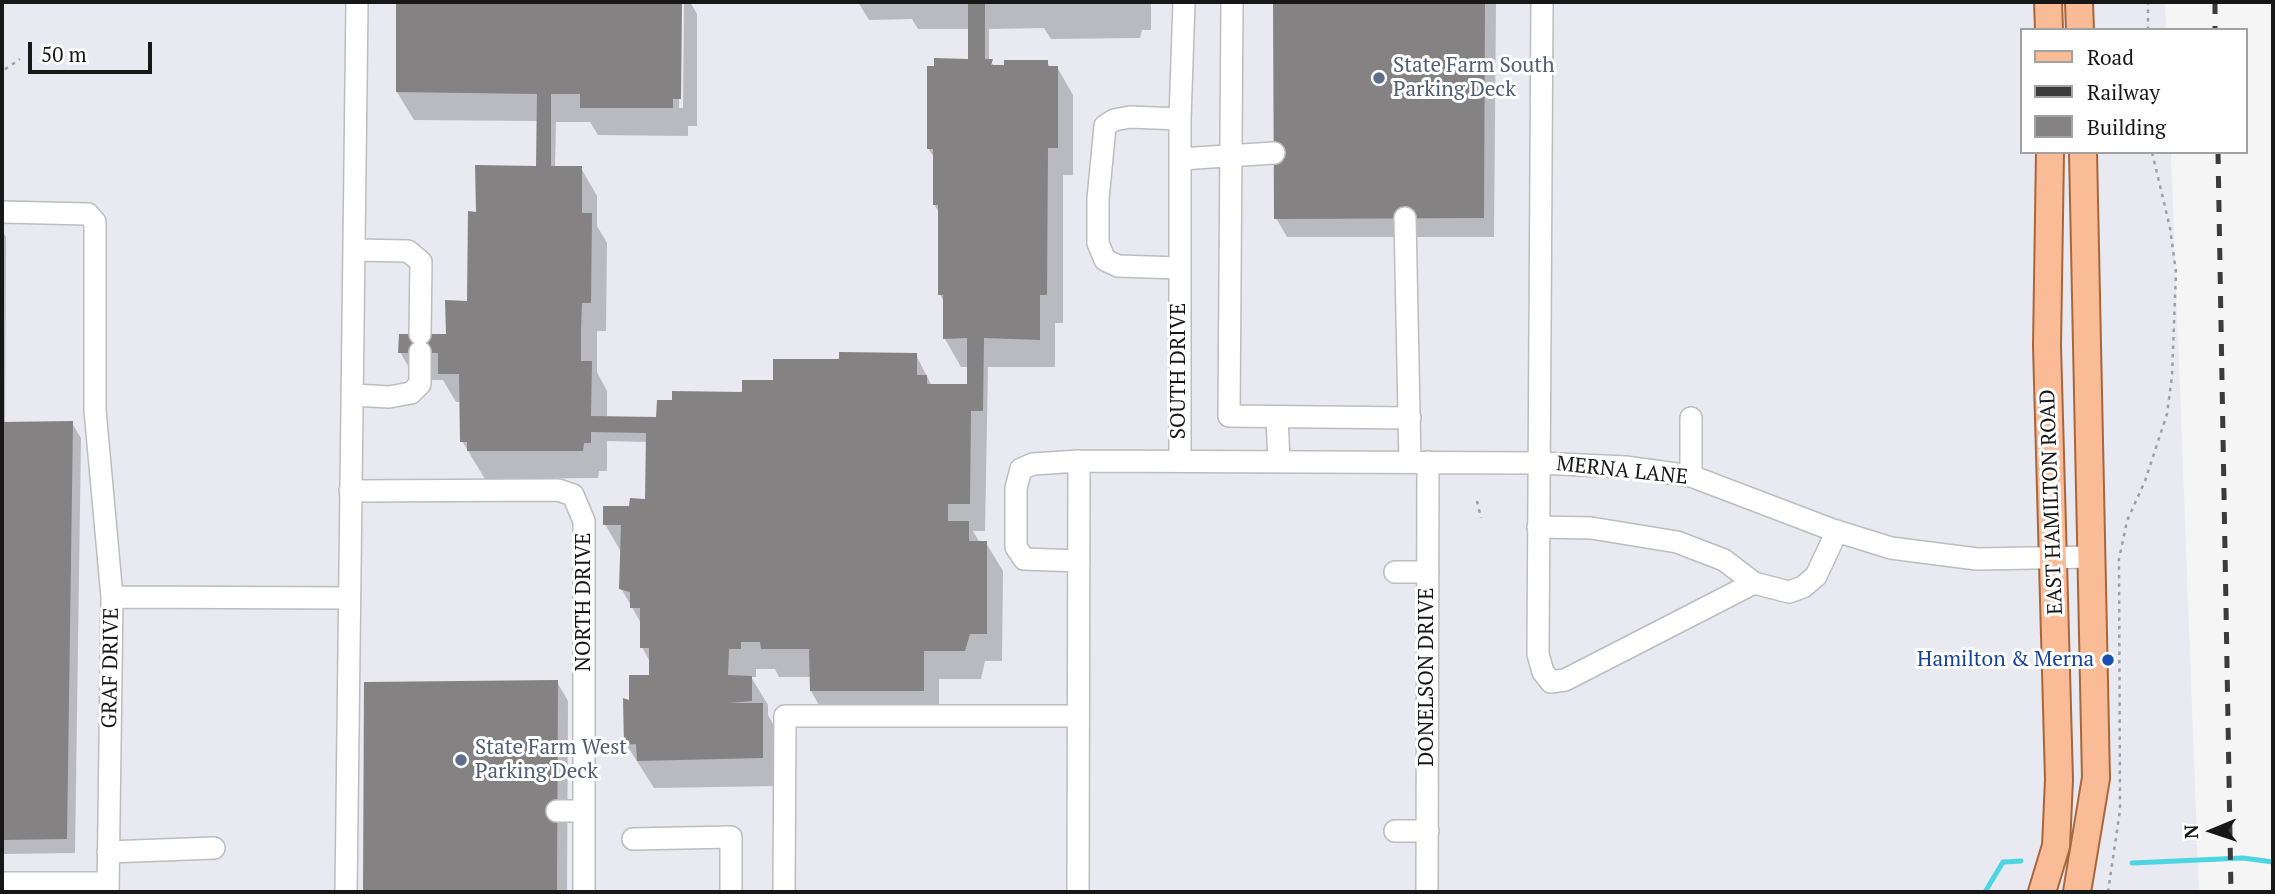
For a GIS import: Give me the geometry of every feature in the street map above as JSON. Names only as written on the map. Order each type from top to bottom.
[{"type":"main road","points":[[2048,2],[2049,28]]},
{"type":"main road","points":[[2079,2],[2080,28]]},
{"type":"main road","name":"EAST HAMILTON ROAD","points":[[2042,892],[2056,845],[2058,806],[2054,559],[2046,346],[2050,154]]},
{"type":"main road","name":"EAST HAMILTON ROAD","points":[[2077,892],[2096,778],[2083,154]]},
{"type":"street","points":[[346,892],[356,710],[349,597],[354,394],[357,2]]},
{"type":"street","name":"SOUTH DRIVE","points":[[1079,561],[1024,559],[1016,547],[1016,488],[1021,469],[1033,464],[1079,461],[1180,461],[1180,119],[1184,2]]},
{"type":"street","points":[[1232,2],[1230,416],[1410,418]]},
{"type":"street","points":[[1542,2],[1538,654],[1543,672],[1551,682],[1565,680],[1754,583]]},
{"type":"street","points":[[1179,268],[1118,266],[1105,260],[1098,243],[1098,199],[1105,126],[1114,120],[1130,117],[1180,119]]},
{"type":"street","points":[[1180,159],[1231,158],[1245,154],[1274,160]]},
{"type":"street","points":[[2,212],[88,214],[95,222],[95,410],[112,597]]},
{"type":"street","name":"DONELSON DRIVE","points":[[1405,218],[1405,320],[1410,372],[1410,418],[1419,462],[1428,572],[1427,892]]},
{"type":"street","points":[[354,250],[408,251],[421,262],[420,384],[411,393],[389,397],[354,394]]},
{"type":"street","points":[[1277,417],[1279,462]]},
{"type":"street","points":[[1690,476],[1691,418]]},
{"type":"street","points":[[1078,892],[1079,461]]},
{"type":"street","name":"MERNA LANE","points":[[1180,461],[1539,463],[1625,467],[1690,476],[1837,531],[1891,548],[1935,555],[2054,559],[2092,557]]},
{"type":"street","name":"NORTH DRIVE","points":[[350,491],[558,490],[573,495],[583,521],[584,892]]},
{"type":"street","points":[[1538,527],[1591,528],[1677,542],[1724,560],[1754,583],[1789,592],[1803,587],[1816,576],[1837,531]]},
{"type":"street","points":[[1395,572],[1428,572]]},
{"type":"street","name":"GRAF DRIVE","points":[[108,888],[112,597],[349,597]]},
{"type":"street","points":[[784,892],[785,716],[1078,716]]},
{"type":"street","points":[[557,811],[584,811]]},
{"type":"street","points":[[1395,831],[1428,831]]},
{"type":"street","points":[[633,839],[732,837],[731,892]]},
{"type":"street","points":[[108,852],[214,848]]},
{"type":"street","points":[[2,883],[50,888],[108,888]]},
{"type":"path","points":[[2148,2],[2148,28]]},
{"type":"path","points":[[2,77],[4,70],[20,59]]},
{"type":"path","points":[[2108,892],[2120,810],[2119,559],[2127,521],[2146,481],[2167,414],[2172,376],[2176,272],[2170,228],[2152,154]]},
{"type":"path","points":[[1477,501],[1481,518]]},
{"type":"shaded area","points":[[2,2],[2165,2],[2166,28],[2020,28],[2020,154],[2171,154],[2199,892],[2,892]]},
{"type":"building","points":[[396,2],[682,2],[681,99],[673,99],[673,108],[580,108],[580,94],[551,94],[551,166],[582,166],[582,213],[592,213],[591,303],[582,303],[581,331],[581,361],[592,361],[591,416],[656,417],[657,400],[672,400],[672,391],[742,392],[742,380],[773,380],[773,359],[839,359],[839,352],[917,353],[917,375],[927,375],[927,384],[967,384],[967,338],[943,339],[943,295],[938,295],[938,205],[933,205],[933,149],[927,149],[927,66],[934,66],[934,58],[968,59],[968,2],[985,2],[985,59],[993,59],[991,65],[1004,65],[1004,60],[1048,60],[1048,66],[1058,66],[1058,148],[1048,148],[1047,295],[1040,295],[1040,340],[984,338],[983,411],[971,411],[970,504],[948,504],[948,521],[969,521],[969,541],[987,541],[987,634],[970,634],[965,651],[924,651],[924,691],[810,691],[809,649],[761,649],[760,642],[741,642],[741,649],[729,649],[728,675],[752,676],[752,701],[730,703],[763,703],[763,758],[637,761],[636,744],[624,745],[623,698],[629,700],[629,675],[649,675],[649,648],[640,648],[640,608],[630,608],[630,592],[619,589],[621,525],[603,525],[603,506],[629,506],[630,498],[645,499],[646,433],[591,432],[591,443],[584,443],[583,451],[467,451],[467,442],[460,442],[459,374],[438,374],[438,353],[398,353],[399,334],[446,334],[445,300],[467,301],[468,211],[476,212],[475,165],[536,166],[537,94],[396,92]]},
{"type":"building","name":"State Farm South Parking Deck","points":[[1273,2],[1485,2],[1484,218],[1274,219]]},
{"type":"building","points":[[73,421],[67,839],[2,840],[2,422]]},
{"type":"building","name":"State Farm West Parking Deck","points":[[558,680],[557,892],[363,892],[364,682]]},
{"type":"waterway","points":[[2132,863],[2243,858],[2273,862]]},
{"type":"waterway","points":[[1985,892],[2003,862],[2021,861]]},
{"type":"railway","points":[[2215,2],[2215,28]]},
{"type":"railway","points":[[2218,154],[2231,892]]},
{"type":"place","name":"State Farm South Parking Deck","points":[[1379,78]]},
{"type":"place","name":"Hamilton & Merna","points":[[2108,660]]},
{"type":"place","name":"State Farm West Parking Deck","points":[[461,760]]}]
